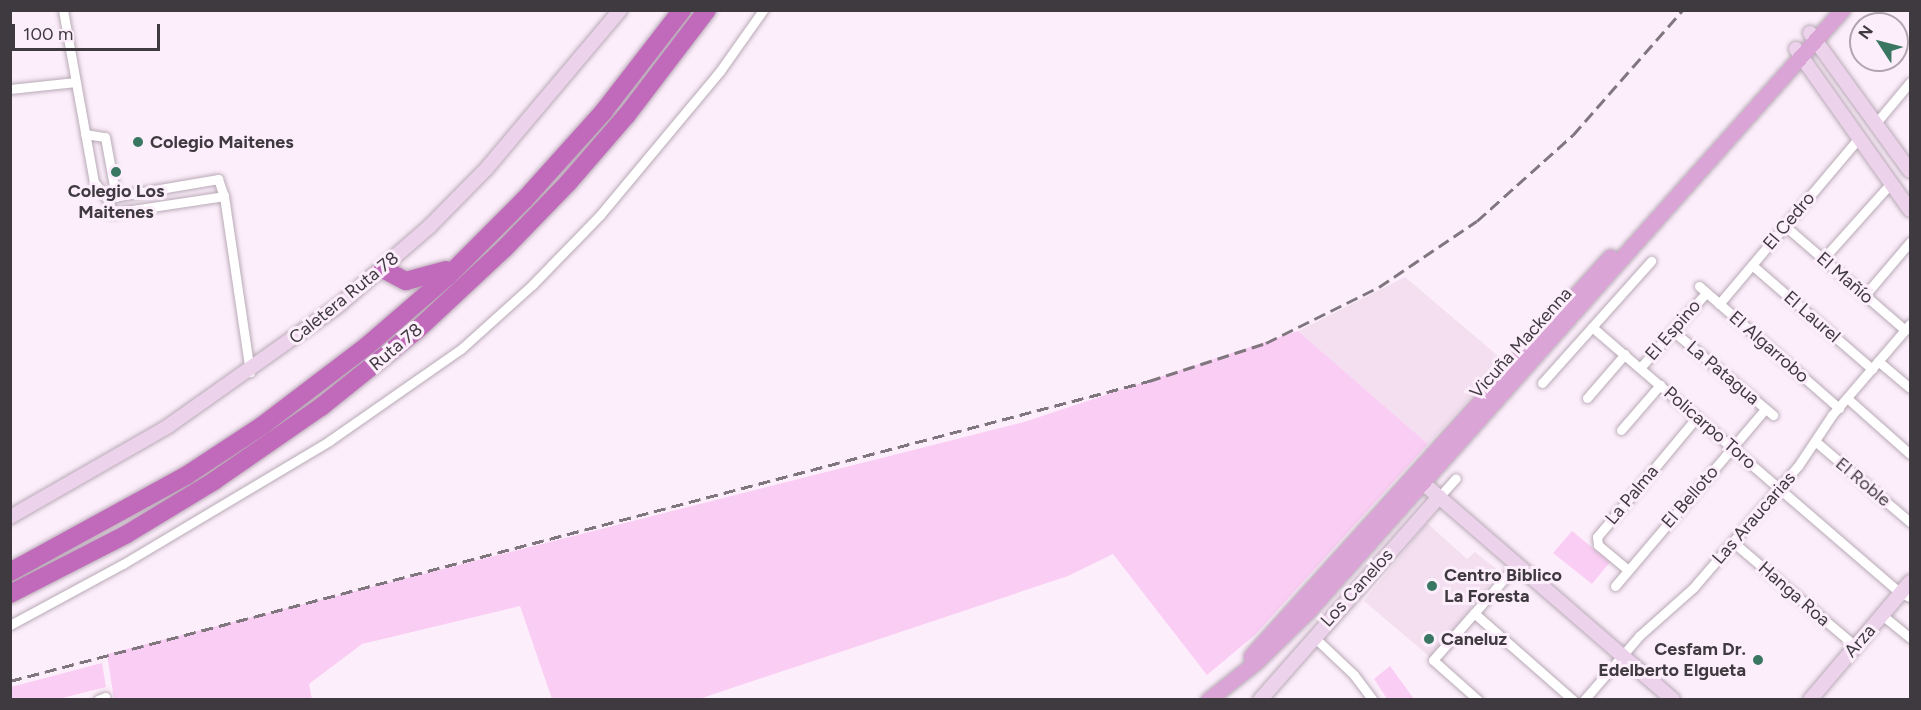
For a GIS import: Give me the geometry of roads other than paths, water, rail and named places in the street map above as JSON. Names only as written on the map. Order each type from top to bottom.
[{"type":"highway","name":"Ruta 78","points":[[10,572],[116,517],[234,444],[343,365],[459,265],[569,152],[682,10]]},
{"type":"highway","name":"Ruta 78","points":[[10,594],[118,539],[214,481],[303,420],[400,344],[482,270],[568,183],[627,115],[707,10]]},
{"type":"highway","points":[[383,269],[398,280],[416,281],[459,265]]},
{"type":"main road","name":"Vicuña Mackenna","points":[[1213,696],[1293,627],[1418,478],[1799,53],[1830,10]]},
{"type":"main road","name":"Vicuña Mackenna","points":[[1813,36],[1842,10]]},
{"type":"street","points":[[63,10],[94,182],[112,197],[218,178],[224,196],[250,372]]},
{"type":"street","name":"Caletera Ruta 78","points":[[10,517],[125,453],[250,372],[383,269],[522,130],[620,10]]},
{"type":"street","points":[[10,625],[123,564],[329,441],[461,349],[532,285],[600,215],[720,71],[763,10]]},
{"type":"street","points":[[1813,36],[1910,168]]},
{"type":"street","points":[[1799,53],[1911,210]]},
{"type":"street","points":[[10,90],[76,82]]},
{"type":"street","points":[[1876,123],[1911,82]]},
{"type":"street","points":[[85,134],[105,136],[112,213],[224,196]]},
{"type":"street","name":"El Cedro","points":[[1719,304],[1859,138]]},
{"type":"street","points":[[1823,259],[1891,183]]},
{"type":"street","name":"El Mañío","points":[[1785,226],[1864,295],[1908,327]]},
{"type":"street","points":[[1864,295],[1911,242]]},
{"type":"street","points":[[1542,383],[1651,261]]},
{"type":"street","name":"El Laurel","points":[[1752,265],[1872,369]]},
{"type":"street","name":"El Algarrobo","points":[[1703,290],[1839,408]]},
{"type":"street","name":"El Espino","points":[[1640,368],[1673,331],[1703,290]]},
{"type":"street","name":"Policarpo Toro","points":[[1592,327],[1905,595]]},
{"type":"street","name":"Las Araucarias","points":[[1584,699],[1622,656],[1693,588],[1779,488],[1846,398],[1908,327]]},
{"type":"street","name":"La Patagua","points":[[1673,331],[1769,412]]},
{"type":"street","points":[[1587,398],[1625,354]]},
{"type":"street","points":[[1878,361],[1911,388]]},
{"type":"street","points":[[1621,430],[1660,385]]},
{"type":"street","points":[[1846,398],[1911,454]]},
{"type":"street","name":"El Belloto","points":[[1615,586],[1732,448],[1769,412]]},
{"type":"street","name":"La Palma","points":[[1628,570],[1598,544],[1597,537],[1697,417]]},
{"type":"street","name":"El Roble","points":[[1815,441],[1911,522]]},
{"type":"street","points":[[1418,478],[1673,699]]},
{"type":"street","name":"Los Canelos","points":[[1266,697],[1314,637],[1456,478]]},
{"type":"street","name":"Hanga Roa","points":[[1733,542],[1855,646]]},
{"type":"street","points":[[1478,699],[1433,660],[1517,564]]},
{"type":"street","name":"Arza","points":[[1810,699],[1882,615],[1905,595],[1911,582]]},
{"type":"street","points":[[1473,613],[1573,699]]},
{"type":"street","points":[[1882,615],[1911,638]]},
{"type":"street","points":[[1314,637],[1373,699]]},
{"type":"railway","points":[[10,681],[1149,381],[1266,343],[1379,287],[1477,221],[1573,135],[1683,10]]},
{"type":"place","name":"Colegio Maitenes","points":[[138,142]]},
{"type":"place","name":"Colegio Los Maitenes","points":[[116,172]]},
{"type":"place","name":"Centro Biblico La Foresta","points":[[1432,586]]},
{"type":"place","name":"Caneluz","points":[[1429,639]]},
{"type":"place","name":"Cesfam Dr. Edelberto Elgueta","points":[[1758,660]]}]
